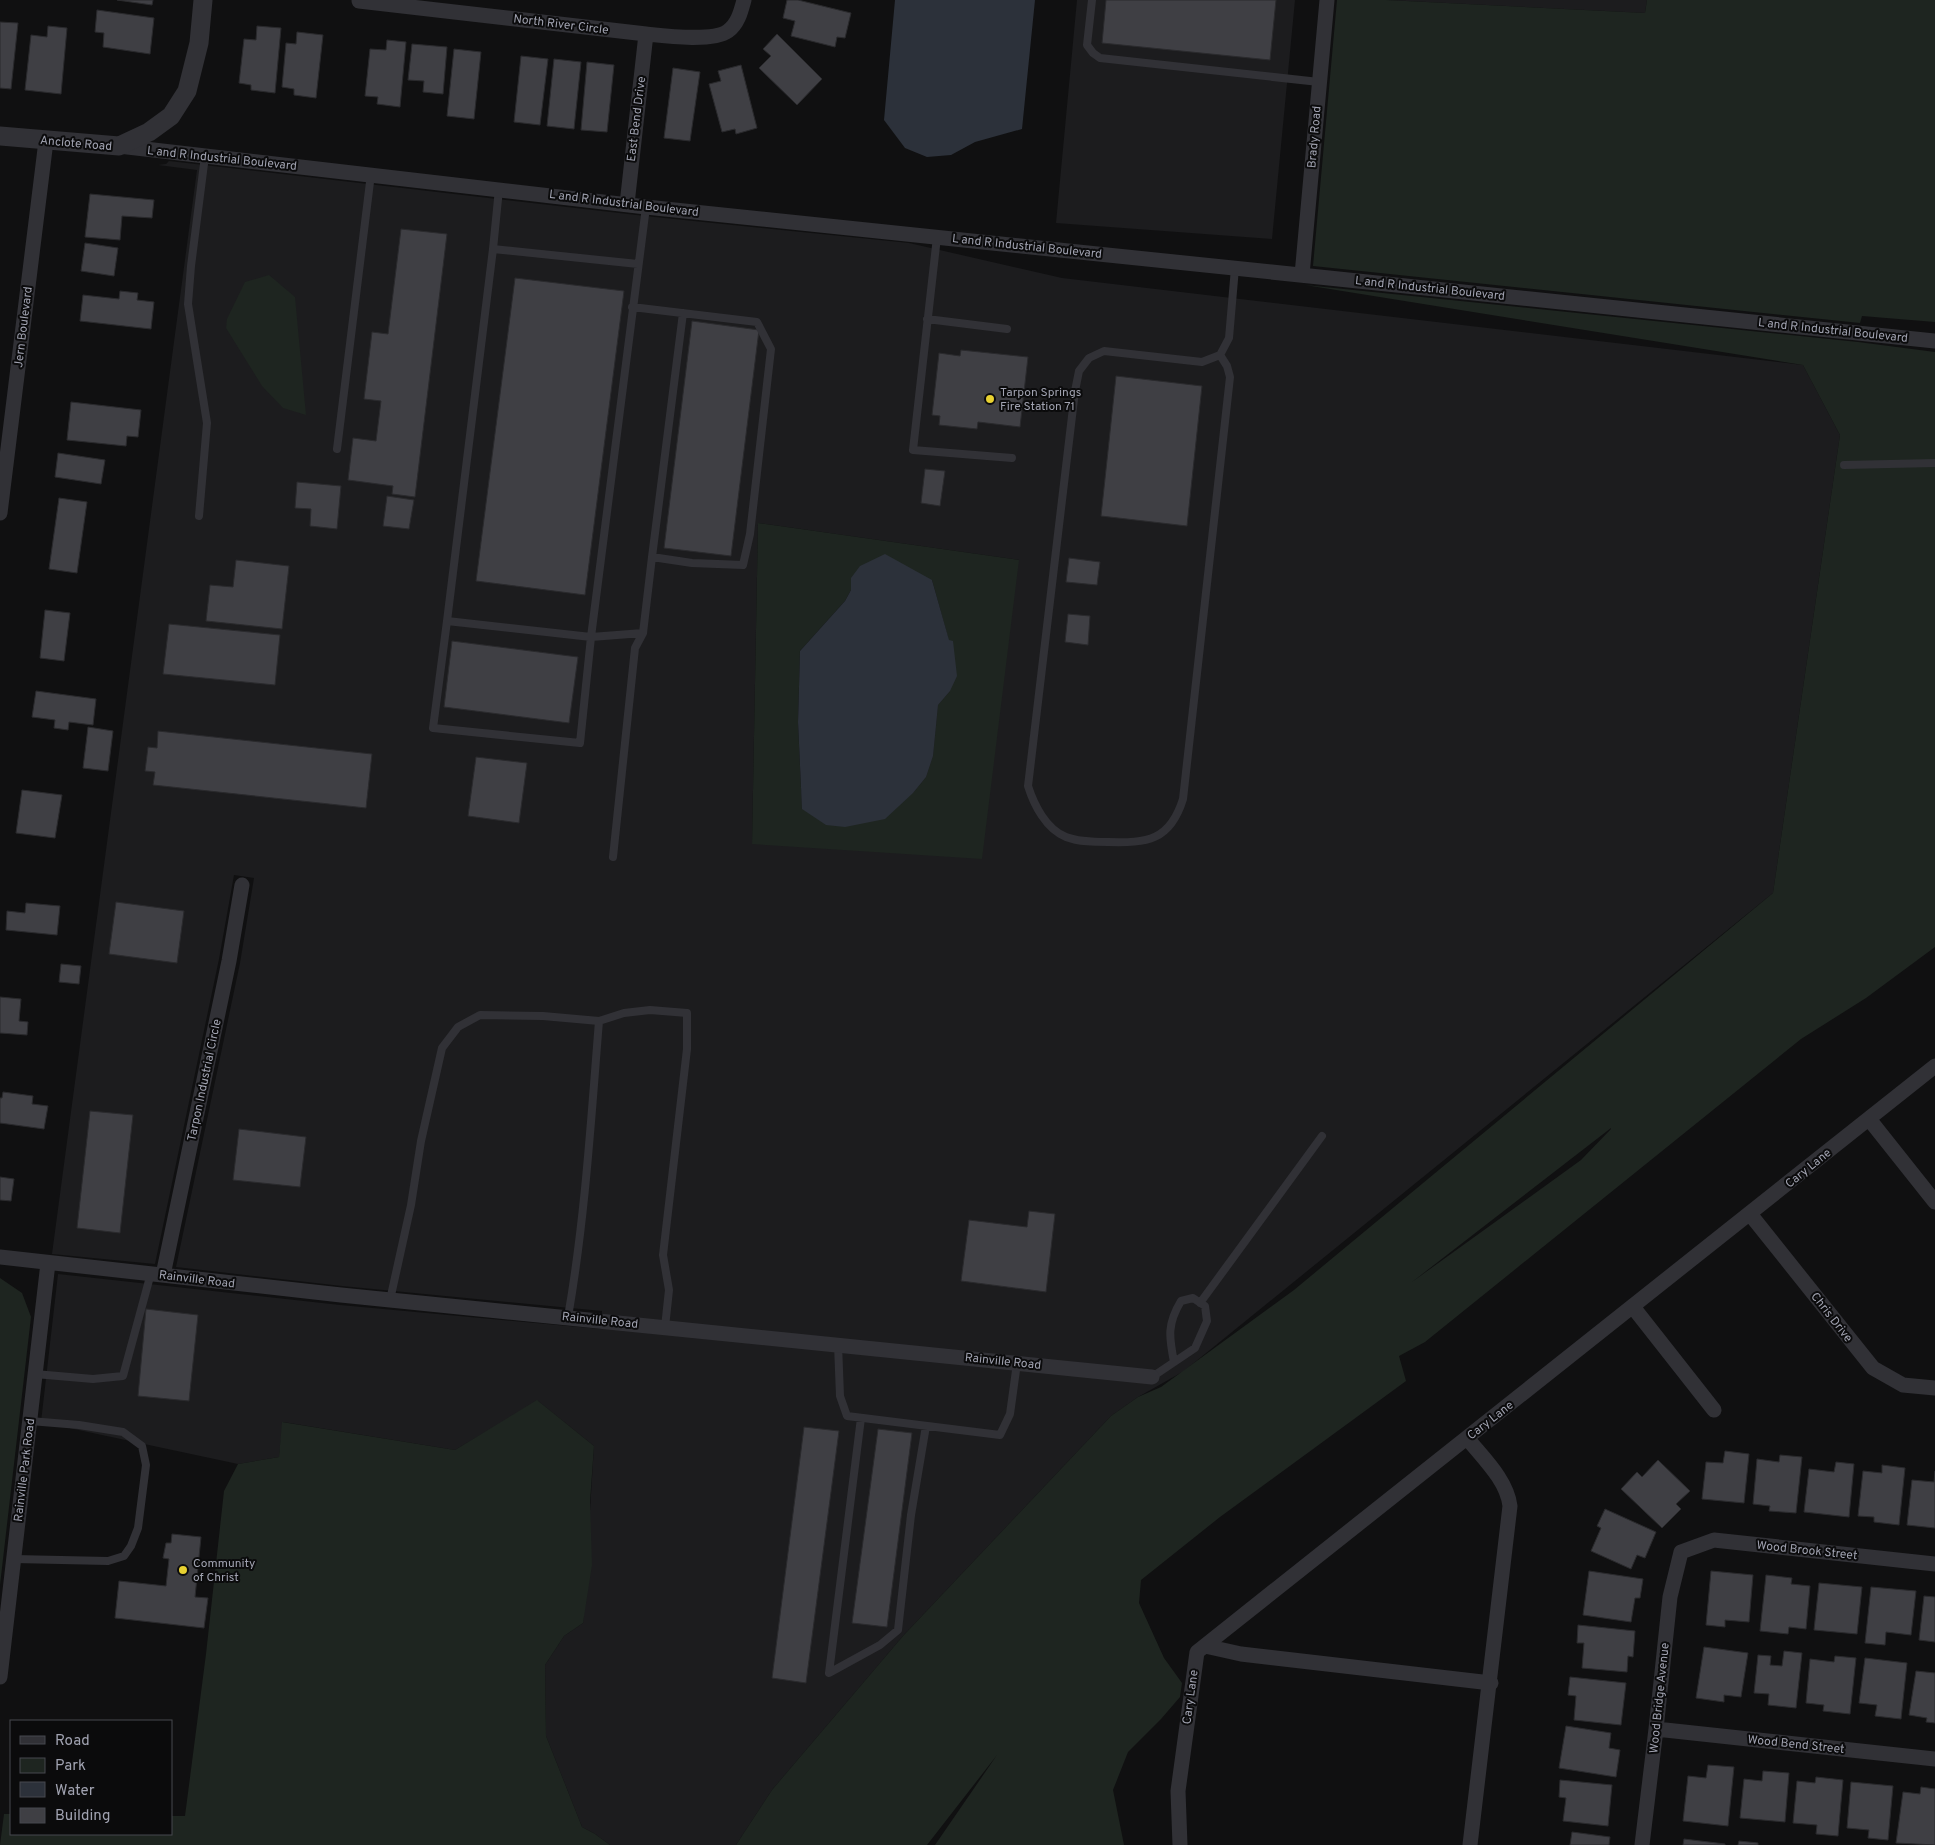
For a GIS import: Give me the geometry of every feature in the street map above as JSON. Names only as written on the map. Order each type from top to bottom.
[{"type":"street","name":"Anclote Road","points":[[0,136],[120,146],[149,132],[171,116],[187,91],[199,44],[203,0]]},
{"type":"street","name":"North River Circle","points":[[356,0],[646,34],[693,37],[714,36],[728,31],[740,17],[744,0]]},
{"type":"street","name":"Brady Road","points":[[1302,275],[1327,0]]},
{"type":"street","name":"East Bend Drive","points":[[627,204],[646,34]]},
{"type":"street","name":"Jern Boulevard","points":[[0,513],[46,140]]},
{"type":"street","name":"L and R Industrial Boulevard","points":[[120,146],[646,207],[1935,340]]},
{"type":"street","name":"Tarpon Industrial Circle","points":[[157,1274],[227,970],[242,885]]},
{"type":"street","name":"Cary Lane","points":[[1180,1845],[1178,1791],[1197,1652],[1935,1066]]},
{"type":"street","points":[[1869,1119],[1935,1202]]},
{"type":"street","name":"Chris Drive","points":[[1750,1214],[1873,1368],[1903,1385],[1935,1388]]},
{"type":"street","points":[[0,1257],[48,1263]]},
{"type":"street","name":"Rainville Road","points":[[48,1263],[390,1300],[1152,1377]]},
{"type":"street","name":"Rainville Park Road","points":[[0,1677],[48,1263]]},
{"type":"street","points":[[1633,1307],[1714,1410]]},
{"type":"street","points":[[1467,1438],[1504,1486],[1509,1495],[1510,1506],[1470,1845]]},
{"type":"street","name":"Wood Brook Street","points":[[1681,1552],[1714,1540],[1935,1564]]},
{"type":"street","name":"Wood Bridge Avenue","points":[[1642,1845],[1670,1597],[1681,1552]]},
{"type":"street","points":[[1205,1646],[1241,1654],[1490,1683]]},
{"type":"street","name":"Wood Bend Street","points":[[1656,1729],[1935,1759]]},
{"type":"lane","points":[[1092,0],[1088,45],[1093,53],[1100,58],[1319,82]]},
{"type":"lane","points":[[199,516],[207,423],[188,304],[204,156]]},
{"type":"lane","points":[[337,449],[371,174]]},
{"type":"lane","points":[[499,189],[433,728],[580,743],[591,638],[646,207]]},
{"type":"lane","points":[[937,237],[912,450],[1012,458]]},
{"type":"lane","points":[[493,249],[638,264]]},
{"type":"lane","points":[[1220,355],[1227,366],[1230,377],[1183,799],[1178,816],[1166,829],[1153,838],[1138,842],[1088,842],[1066,837],[1051,827],[1040,813],[1028,786],[1079,371],[1089,358],[1104,351],[1202,362],[1220,355],[1229,338],[1235,268]]},
{"type":"lane","points":[[632,307],[757,322],[771,349],[751,524],[744,565],[692,563],[652,557]]},
{"type":"lane","points":[[613,857],[635,648],[643,634],[683,313]]},
{"type":"lane","points":[[927,319],[1008,329]]},
{"type":"lane","points":[[1844,465],[1935,462]]},
{"type":"lane","points":[[447,621],[591,638],[643,634]]},
{"type":"lane","points":[[390,1300],[411,1206],[421,1141],[442,1048],[458,1027],[480,1015],[543,1016],[599,1021],[624,1013],[650,1010],[687,1013],[687,1049],[663,1255],[669,1290],[665,1327]]},
{"type":"lane","points":[[568,1317],[576,1269],[587,1171],[599,1021]]},
{"type":"lane","points":[[1200,1303],[1322,1136]]},
{"type":"lane","points":[[35,1374],[93,1379],[122,1376],[157,1274]]},
{"type":"lane","points":[[1152,1377],[1195,1348],[1207,1321],[1204,1306],[1193,1298],[1181,1301],[1173,1313],[1169,1338],[1174,1362]]},
{"type":"lane","points":[[838,1344],[840,1396],[847,1416],[1000,1435],[1010,1414],[1017,1363]]},
{"type":"lane","points":[[861,1418],[829,1673],[880,1645],[898,1630],[911,1515],[926,1426]]},
{"type":"lane","points":[[14,1559],[108,1561],[124,1556],[131,1546],[138,1528],[146,1465],[142,1446],[123,1432],[30,1421]]},
{"type":"shaded area","points":[[1077,0],[1295,0],[1272,239],[1056,223]]},
{"type":"shaded area","points":[[1386,0],[1647,0],[1645,13]]},
{"type":"shaded area","points":[[169,161],[645,216],[909,243],[1062,278],[1803,365],[1840,435],[1773,893],[1184,1371],[1138,1397],[1111,1416],[903,1636],[772,1790],[736,1845],[610,1845],[582,1827],[546,1736],[545,1665],[564,1636],[583,1623],[594,1446],[538,1401],[455,1450],[283,1422],[279,1457],[238,1464],[41,1422],[58,1274],[340,1305],[601,1329],[602,1311],[342,1286],[176,1267],[240,963],[254,878],[234,875],[219,959],[155,1264],[52,1254],[197,170],[158,165],[166,164]],"holes":[[[758,523],[1019,560],[752,844]]]},
{"type":"green space","points":[[1337,0],[1386,0],[1645,13],[1647,0],[1935,0],[1935,322],[1862,316],[1860,323],[1313,266]]},
{"type":"green space","points":[[269,275],[295,297],[306,415],[283,408],[262,386],[226,328],[227,319],[245,282]]},
{"type":"green space","points":[[1305,285],[1858,342],[1935,352],[1935,947],[1866,998],[1801,1039],[1425,1342],[1399,1356],[1406,1381],[1220,1517],[1141,1580],[1139,1603],[1164,1658],[1182,1683],[1180,1697],[1128,1752],[1113,1790],[1124,1845],[935,1845],[997,1755],[927,1845],[736,1845],[772,1790],[903,1636],[1111,1416],[1138,1397],[1161,1387],[1294,1290],[1773,893],[1840,435],[1803,365]],"holes":[[[1611,1128],[1581,1160],[1412,1282]]]},
{"type":"green space","points":[[758,523],[1019,560],[982,859],[752,844]],"holes":[[[932,580],[949,641],[950,691],[938,705],[933,756],[926,777],[913,793],[802,809],[798,722],[800,651],[845,601],[851,590]]]},
{"type":"green space","points":[[0,1278],[22,1293],[31,1317],[0,1585]]},
{"type":"green space","points":[[537,1400],[594,1446],[590,1502],[592,1565],[583,1623],[564,1636],[545,1665],[546,1736],[582,1827],[610,1845],[0,1845],[4,1814],[10,1814],[10,1835],[172,1835],[172,1816],[185,1816],[206,1654],[224,1491],[238,1464],[279,1457],[282,1422],[455,1450]]},
{"type":"water","points":[[895,0],[1035,0],[1022,129],[975,142],[951,155],[927,157],[905,148],[884,120]]},
{"type":"water","points":[[885,554],[932,580],[949,640],[953,641],[957,676],[950,691],[938,705],[933,756],[926,777],[913,793],[885,819],[845,827],[826,825],[802,809],[798,722],[800,651],[845,601],[851,590],[851,578],[860,566]]},
{"type":"building","points":[[117,0],[153,0],[152,5]]},
{"type":"building","points":[[787,0],[798,0],[851,13],[845,38],[837,37],[835,47],[791,36],[795,21],[783,18]]},
{"type":"building","points":[[1106,0],[1276,0],[1270,60],[1102,43]]},
{"type":"building","points":[[97,10],[154,18],[150,54],[103,47],[104,33],[95,32]]},
{"type":"building","points":[[0,22],[18,23],[11,89],[0,88]]},
{"type":"building","points":[[48,26],[67,28],[61,94],[25,90],[31,35],[47,37]]},
{"type":"building","points":[[257,26],[281,28],[275,93],[251,90],[251,85],[239,83],[244,39],[256,40]]},
{"type":"building","points":[[297,32],[323,35],[316,98],[294,95],[294,89],[282,87],[286,43],[296,44]]},
{"type":"building","points":[[777,34],[822,79],[797,105],[759,68],[771,56],[763,49]]},
{"type":"building","points":[[387,40],[406,42],[400,107],[377,104],[378,97],[365,96],[370,49],[386,50]]},
{"type":"building","points":[[412,44],[447,47],[443,94],[423,92],[424,81],[408,80]]},
{"type":"building","points":[[454,49],[481,52],[474,119],[447,116]]},
{"type":"building","points":[[521,56],[548,59],[540,125],[514,122]]},
{"type":"building","points":[[554,59],[581,62],[574,129],[547,126]]},
{"type":"building","points":[[587,62],[614,65],[607,132],[581,130]]},
{"type":"building","points":[[741,65],[757,128],[736,134],[735,129],[722,132],[709,84],[721,81],[718,71]]},
{"type":"building","points":[[673,68],[700,72],[690,141],[664,138]]},
{"type":"building","points":[[90,194],[154,200],[152,218],[122,216],[120,240],[85,237]]},
{"type":"building","points":[[401,229],[447,234],[415,497],[392,494],[393,486],[348,480],[353,438],[376,441],[381,401],[364,399],[372,332],[388,334]]},
{"type":"building","points":[[85,243],[118,248],[114,276],[81,271]]},
{"type":"building","points":[[515,278],[624,291],[585,595],[476,581]]},
{"type":"building","points":[[120,291],[138,293],[137,300],[154,302],[151,329],[80,321],[83,295],[119,299]]},
{"type":"building","points":[[692,321],[759,330],[731,556],[664,548]]},
{"type":"building","points":[[961,350],[1028,357],[1020,427],[978,422],[977,429],[939,425],[940,416],[932,415],[939,353],[960,356]]},
{"type":"building","points":[[1116,376],[1202,386],[1187,526],[1101,516]]},
{"type":"building","points":[[71,402],[141,410],[138,437],[127,436],[126,446],[67,440]]},
{"type":"building","points":[[58,453],[105,460],[101,484],[55,477]]},
{"type":"building","points":[[925,469],[945,471],[940,506],[921,503]]},
{"type":"building","points":[[297,482],[341,486],[337,529],[310,526],[311,509],[295,508]]},
{"type":"building","points":[[387,496],[414,500],[409,529],[383,526]]},
{"type":"building","points":[[59,498],[87,502],[77,573],[49,569]]},
{"type":"building","points":[[1069,558],[1100,562],[1097,585],[1066,582]]},
{"type":"building","points":[[236,560],[289,566],[282,629],[206,621],[210,585],[233,587]]},
{"type":"building","points":[[45,610],[70,613],[64,661],[40,658]]},
{"type":"building","points":[[1068,614],[1090,616],[1088,645],[1065,642]]},
{"type":"building","points":[[169,624],[280,635],[275,685],[163,674]]},
{"type":"building","points":[[452,641],[578,657],[569,723],[444,707]]},
{"type":"building","points":[[36,691],[96,699],[93,725],[69,722],[68,730],[54,728],[55,720],[32,717]]},
{"type":"building","points":[[88,727],[113,731],[108,771],[83,768]]},
{"type":"building","points":[[158,731],[372,754],[366,808],[153,785],[155,772],[145,771],[148,747],[157,748]]},
{"type":"building","points":[[476,757],[527,763],[519,823],[468,816]]},
{"type":"building","points":[[22,790],[62,795],[55,838],[16,833]]},
{"type":"building","points":[[116,902],[184,911],[177,963],[109,954]]},
{"type":"building","points":[[26,903],[60,906],[57,935],[6,930],[7,911],[25,913]]},
{"type":"building","points":[[61,964],[81,966],[79,984],[59,982]]},
{"type":"building","points":[[0,997],[21,999],[19,1021],[28,1022],[27,1035],[0,1033]]},
{"type":"building","points":[[3,1092],[33,1096],[32,1104],[48,1106],[44,1129],[0,1123],[0,1098],[2,1098]]},
{"type":"building","points":[[90,1111],[133,1115],[120,1233],[77,1228]]},
{"type":"building","points":[[239,1129],[306,1137],[300,1187],[233,1180]]},
{"type":"building","points":[[0,1177],[14,1179],[11,1201],[0,1200]]},
{"type":"building","points":[[1029,1211],[1055,1214],[1046,1292],[961,1281],[969,1220],[1027,1227]]},
{"type":"building","points":[[146,1309],[198,1315],[189,1401],[138,1396]]},
{"type":"building","points":[[804,1427],[839,1431],[806,1683],[772,1678]]},
{"type":"building","points":[[878,1429],[912,1433],[887,1627],[852,1623]]},
{"type":"building","points":[[1725,1451],[1749,1454],[1744,1503],[1702,1499],[1706,1462],[1723,1463]]},
{"type":"building","points":[[1780,1455],[1802,1457],[1796,1513],[1769,1511],[1770,1506],[1753,1504],[1757,1459],[1779,1462]]},
{"type":"building","points":[[1658,1460],[1690,1491],[1676,1504],[1681,1509],[1662,1528],[1621,1489],[1637,1472],[1642,1477]]},
{"type":"building","points":[[1836,1462],[1854,1464],[1849,1517],[1804,1512],[1809,1469],[1834,1472]]},
{"type":"building","points":[[1882,1465],[1905,1468],[1899,1525],[1874,1522],[1874,1517],[1858,1516],[1863,1471],[1882,1473]]},
{"type":"building","points":[[1935,1471],[1935,1528],[1907,1525],[1912,1480],[1934,1482]]},
{"type":"building","points":[[1605,1509],[1656,1532],[1645,1558],[1637,1555],[1631,1569],[1591,1551],[1601,1528],[1597,1526]]},
{"type":"building","name":"Community of Christ","points":[[172,1534],[201,1537],[195,1597],[208,1598],[204,1628],[115,1618],[119,1581],[166,1586],[169,1559],[163,1558],[166,1543],[171,1543]]},
{"type":"building","points":[[1589,1571],[1643,1579],[1640,1598],[1635,1598],[1631,1622],[1583,1615]]},
{"type":"building","points":[[1711,1571],[1753,1575],[1749,1622],[1725,1620],[1725,1627],[1706,1625]]},
{"type":"building","points":[[1766,1575],[1792,1578],[1791,1584],[1810,1586],[1806,1629],[1789,1627],[1788,1634],[1760,1631]]},
{"type":"building","points":[[1819,1583],[1862,1587],[1857,1634],[1814,1630]]},
{"type":"building","points":[[1871,1587],[1916,1591],[1911,1635],[1886,1632],[1885,1645],[1865,1643]]},
{"type":"building","points":[[1924,1596],[1935,1597],[1935,1642],[1919,1640]]},
{"type":"building","points":[[1578,1625],[1635,1631],[1633,1657],[1628,1656],[1627,1672],[1582,1668],[1584,1643],[1577,1643]]},
{"type":"building","points":[[1704,1647],[1748,1653],[1741,1697],[1724,1695],[1724,1702],[1696,1698]]},
{"type":"building","points":[[1784,1651],[1802,1653],[1796,1708],[1768,1705],[1769,1694],[1754,1693],[1758,1655],[1771,1656],[1770,1665],[1782,1666]]},
{"type":"building","points":[[1835,1656],[1856,1658],[1850,1714],[1823,1711],[1824,1705],[1806,1703],[1810,1659],[1834,1662]]},
{"type":"building","points":[[1865,1658],[1907,1663],[1901,1719],[1875,1716],[1877,1705],[1859,1703]]},
{"type":"building","points":[[1916,1671],[1935,1673],[1935,1723],[1926,1722],[1927,1718],[1909,1715]]},
{"type":"building","points":[[1570,1677],[1626,1683],[1621,1725],[1574,1720],[1576,1696],[1568,1695]]},
{"type":"building","points":[[1566,1726],[1611,1733],[1609,1748],[1620,1750],[1616,1777],[1559,1768]]},
{"type":"building","points":[[1708,1765],[1734,1767],[1728,1826],[1683,1821],[1688,1776],[1706,1778]]},
{"type":"building","points":[[1763,1771],[1789,1773],[1785,1822],[1740,1818],[1744,1779],[1762,1781]]},
{"type":"building","points":[[1816,1777],[1843,1780],[1838,1836],[1816,1834],[1817,1825],[1793,1823],[1797,1781],[1815,1783]]},
{"type":"building","points":[[1560,1780],[1612,1785],[1608,1826],[1563,1821],[1566,1798],[1559,1797]]},
{"type":"building","points":[[1851,1782],[1893,1786],[1888,1840],[1868,1838],[1869,1830],[1847,1828]]},
{"type":"building","points":[[1921,1787],[1935,1789],[1935,1845],[1896,1843],[1903,1792],[1920,1794]]},
{"type":"building","points":[[1572,1832],[1610,1837],[1609,1845],[1570,1845]]},
{"type":"building","points":[[1684,1839],[1725,1844],[1725,1845],[1683,1845]]},
{"type":"building","points":[[1739,1841],[1758,1843],[1758,1845],[1738,1845]]},
{"type":"place","name":"Tarpon Springs Fire Station 71","points":[[990,399]]},
{"type":"place","name":"Community of Christ","points":[[183,1570]]}]
